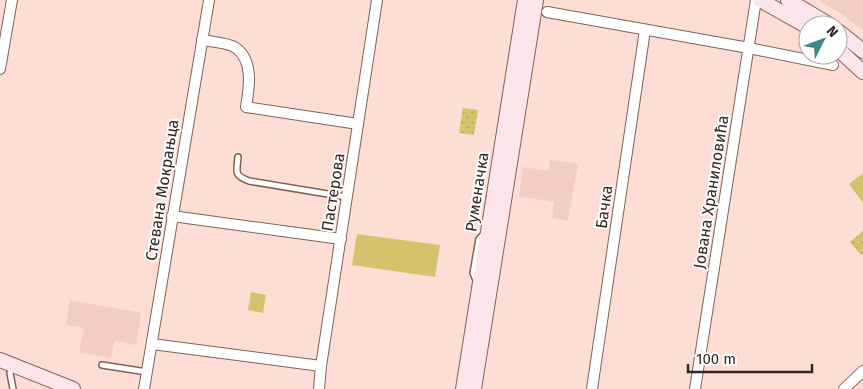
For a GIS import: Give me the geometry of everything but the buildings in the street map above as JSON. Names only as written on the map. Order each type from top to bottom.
[{"type":"street","points":[[0,69],[12,0]]},
{"type":"street","name":"Стевана Мокрањца","points":[[144,389],[209,0]]},
{"type":"street","name":"Пастерова","points":[[319,389],[377,0]]},
{"type":"street","name":"Руменачка","points":[[463,389],[526,0]]},
{"type":"street","name":"Руменачка","points":[[474,389],[536,0]]},
{"type":"street","points":[[758,0],[798,22]]},
{"type":"street","name":"Јована Храниловића","points":[[695,389],[758,0]]},
{"type":"street","points":[[788,0],[813,15]]},
{"type":"street","points":[[546,12],[798,58]]},
{"type":"street","name":"Бачка","points":[[592,389],[645,30]]},
{"type":"street","points":[[848,39],[863,51]]},
{"type":"street","points":[[202,40],[228,44],[236,48],[244,56],[248,67],[246,107],[358,124]]},
{"type":"street","points":[[848,58],[863,72]]},
{"type":"street","points":[[172,216],[341,239]]},
{"type":"street","points":[[152,344],[321,366]]},
{"type":"street","points":[[0,360],[73,389]]},
{"type":"street","points":[[5,371],[48,389]]},
{"type":"street","points":[[844,389],[863,371]]},
{"type":"lane","points":[[238,157],[237,174],[244,179],[347,198]]},
{"type":"lane","points":[[102,365],[148,372]]},
{"type":"lane","points":[[5,371],[14,389]]},
{"type":"shaded area","points":[[819,0],[863,0],[863,30],[848,19],[848,15],[840,13]]},
{"type":"shaded area","points":[[463,108],[478,110],[474,135],[459,133]]},
{"type":"shaded area","points":[[550,160],[578,164],[568,221],[552,218],[554,202],[519,196],[523,167],[548,171]]},
{"type":"shaded area","points":[[863,173],[863,203],[849,184]]},
{"type":"shaded area","points":[[863,231],[863,253],[861,255],[850,242]]},
{"type":"shaded area","points":[[357,234],[440,245],[435,277],[352,265]]},
{"type":"shaded area","points":[[251,292],[266,295],[263,313],[248,310]]},
{"type":"shaded area","points":[[70,300],[141,313],[136,345],[114,341],[111,358],[79,353],[84,328],[66,325]]}]
